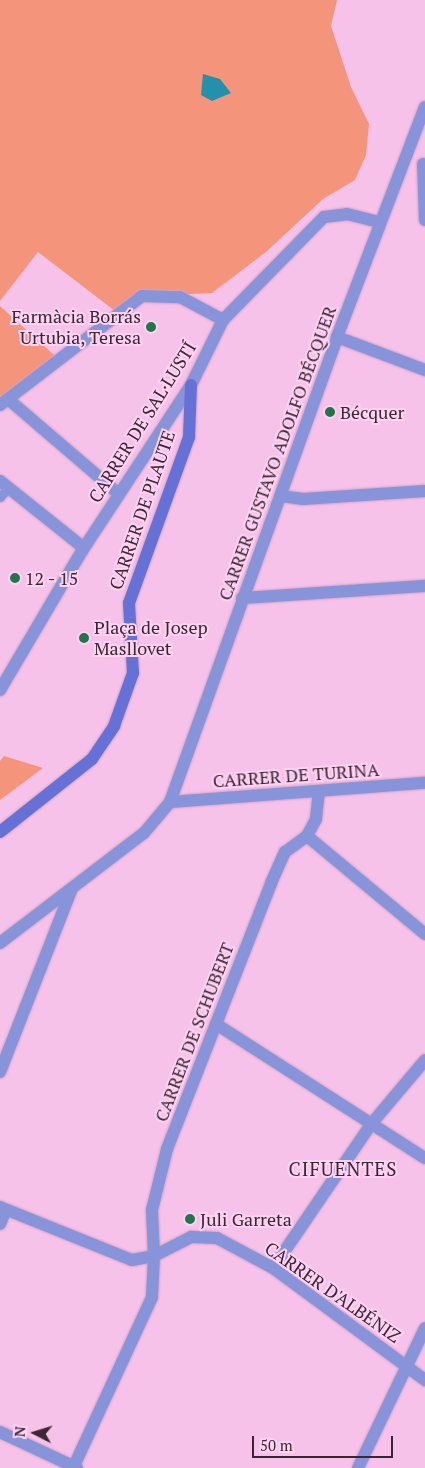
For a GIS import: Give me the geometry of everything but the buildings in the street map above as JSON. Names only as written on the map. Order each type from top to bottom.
[{"type":"street","name":"CARRER GUSTAVO ADOLFO BÉCQUER","points":[[0,943],[144,833],[170,802],[337,337],[425,107]]},
{"type":"street","points":[[404,166],[424,164],[425,220]]},
{"type":"street","name":"CARRER DE SAL·LUSTÍ","points":[[0,690],[84,548],[191,384],[223,320],[324,217],[347,214],[380,222]]},
{"type":"street","points":[[119,494],[4,402],[142,296],[180,297],[223,320]]},
{"type":"street","points":[[337,337],[425,370]]},
{"type":"street","name":"CARRER DE PLAUTE","points":[[0,832],[92,759],[114,726],[134,673],[128,603],[189,437],[191,384]]},
{"type":"street","points":[[3,488],[84,548]]},
{"type":"street","points":[[281,496],[304,499],[425,491]]},
{"type":"street","points":[[242,598],[425,586]]},
{"type":"street","name":"CARRER DE TURINA","points":[[170,802],[425,782]]},
{"type":"street","points":[[319,791],[316,819],[307,836],[425,934]]},
{"type":"street","name":"CARRER DE SCHUBERT","points":[[76,1467],[152,1297],[154,1256],[152,1210],[167,1148],[285,852],[307,836]]},
{"type":"street","points":[[0,1072],[72,888]]},
{"type":"street","points":[[216,1024],[425,1158]]},
{"type":"street","points":[[274,1268],[372,1123],[425,1060]]},
{"type":"street","points":[[0,1224],[3,1209],[132,1260],[154,1256]]},
{"type":"street","name":"CARRER D'ALBÉNIZ","points":[[154,1256],[191,1237],[217,1238],[274,1268],[425,1380]]},
{"type":"street","points":[[358,1468],[405,1365],[425,1328]]},
{"type":"street","points":[[0,1432],[76,1467]]},
{"type":"shaded area","points":[[0,0],[337,0],[331,26],[351,87],[369,124],[366,155],[355,180],[323,199],[267,251],[212,293],[142,296],[119,314],[38,252],[0,301]]},
{"type":"shaded area","points":[[0,306],[54,355],[0,405]]},
{"type":"shaded area","points":[[4,756],[43,768],[0,800],[0,761]]},
{"type":"water","points":[[203,74],[220,79],[231,93],[212,101],[201,95]]},
{"type":"place","name":"Farmàcia Borrás Urtubia, Teresa","points":[[151,327]]},
{"type":"place","name":"Bécquer","points":[[330,412]]},
{"type":"place","name":"12 - 15","points":[[15,578]]},
{"type":"place","name":"Plaça de Josep Masllovet","points":[[84,638]]},
{"type":"place","name":"Juli Garreta","points":[[190,1219]]},
{"type":"district","name":"CIFUENTES","points":[[343,1169]]}]
